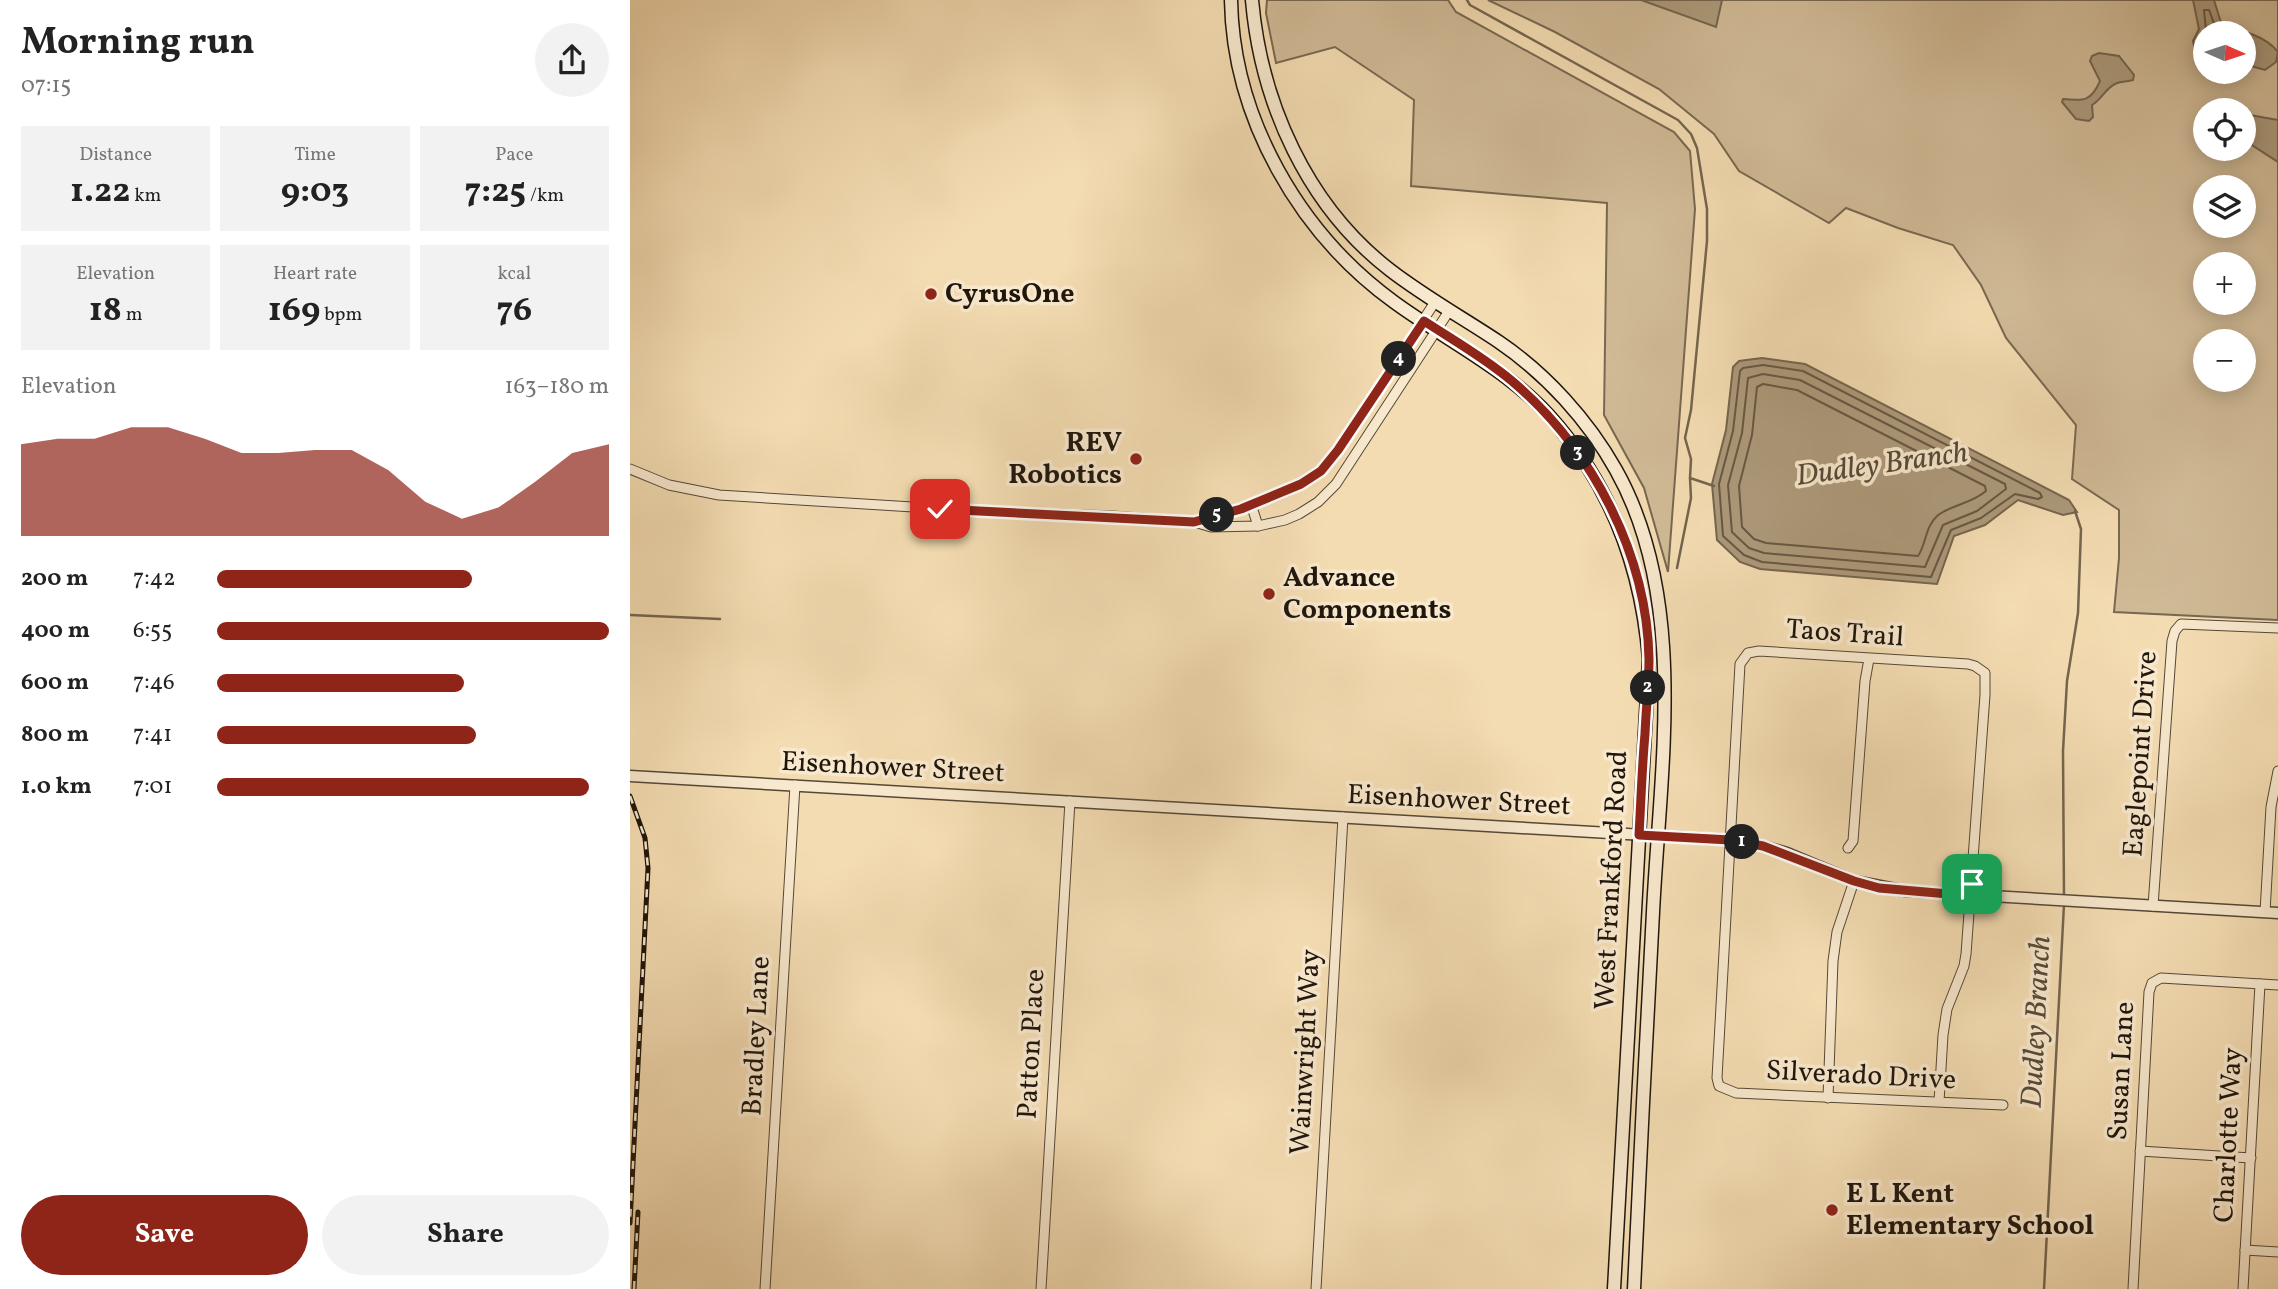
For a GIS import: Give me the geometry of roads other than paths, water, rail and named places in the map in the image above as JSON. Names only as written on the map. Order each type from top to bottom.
[{"type":"main road","name":"West Frankford Road","points":[[1231,0],[1236,57],[1243,85],[1263,139],[1292,194],[1321,234],[1366,280],[1394,302],[1502,373],[1549,416],[1600,485],[1614,513],[1635,572],[1646,625],[1648,690],[1614,1289]]},
{"type":"main road","name":"West Frankford Road","points":[[1252,0],[1265,81],[1287,138],[1314,186],[1350,233],[1387,268],[1500,343],[1542,376],[1589,429],[1616,468],[1644,538],[1661,608],[1665,663],[1634,1289]]},
{"type":"street","points":[[1194,522],[1251,504],[1301,484],[1321,471],[1338,450],[1435,302]]},
{"type":"street","points":[[630,469],[669,485],[719,495],[1194,522],[1211,527],[1258,526],[1299,514],[1318,502],[1336,484],[1449,311]]},
{"type":"street","points":[[1321,471],[1336,484]]},
{"type":"street","points":[[1251,504],[1258,526]]},
{"type":"street","name":"Eaglepoint Drive","points":[[2154,906],[2172,641],[2175,631],[2181,624],[2197,623],[2278,628]]},
{"type":"street","name":"Taos Trail","points":[[1730,840],[1740,664],[1748,653],[1759,651],[1975,666],[1985,673],[1986,695],[1972,896]]},
{"type":"street","points":[[1848,848],[1853,841],[1869,659]]},
{"type":"street","points":[[2265,912],[2271,807],[2278,771]]},
{"type":"street","name":"Eisenhower Street","points":[[630,776],[1730,840],[1787,853],[1854,881],[1906,891],[2278,912]]},
{"type":"street","name":"Bradley Lane","points":[[765,1289],[795,785]]},
{"type":"street","name":"Patton Place","points":[[1041,1289],[1070,801]]},
{"type":"street","name":"Wainwright Way","points":[[1316,1289],[1343,817]]},
{"type":"street","name":"Silverado Drive","points":[[1730,840],[1717,1078],[1719,1086],[1736,1093],[2003,1105]]},
{"type":"street","points":[[1828,1098],[1833,961],[1837,932],[1854,881]]},
{"type":"street","points":[[1939,1102],[1947,1009],[1964,966],[1972,896]]},
{"type":"street","name":"Susan Lane","points":[[2133,1289],[2149,992],[2152,982],[2161,978],[2278,985]]},
{"type":"street","name":"Charlotte Way","points":[[2243,1289],[2260,984]]},
{"type":"street","points":[[2140,1152],[2251,1158]]},
{"type":"street","points":[[2245,1250],[2278,1252]]},
{"type":"water","points":[[1641,0],[1722,0],[1716,27]]},
{"type":"water","points":[[2193,0],[2214,0],[2220,21],[2197,21]]},
{"type":"water","points":[[2256,36],[2278,52],[2276,62],[2265,70],[2256,67]]},
{"type":"water","points":[[2099,53],[2119,56],[2134,75],[2133,80],[2117,83],[2108,89],[2092,105],[2093,117],[2089,121],[2076,119],[2062,102],[2063,99],[2086,99],[2093,93],[2100,81],[2090,61],[2092,56]]},
{"type":"water","points":[[2256,116],[2278,120],[2278,162],[2256,148]]},
{"type":"water","points":[[1762,358],[1805,364],[2069,500],[2077,512],[2063,515],[2018,500],[1985,525],[1954,536],[1937,584],[1760,569],[1740,562],[1717,540],[1712,484],[1726,430],[1733,367],[1739,361]]},
{"type":"waterway","name":"Dudley Branch","points":[[1467,0],[1470,5],[1678,120],[1691,134],[1697,148],[1707,209],[1707,241],[1691,410],[1685,438],[1691,459],[1690,478],[1714,486]]},
{"type":"waterway","points":[[1677,568],[1691,498],[1690,478]]},
{"type":"waterway","name":"Dudley Branch","points":[[2064,898],[2063,751],[2067,681],[2078,613],[2081,529],[2075,511]]},
{"type":"waterway","points":[[630,615],[720,619]]},
{"type":"waterway","name":"Dudley Branch","points":[[2044,1289],[2064,904]]},
{"type":"railway","points":[[630,796],[645,838],[648,868],[630,1223]]},
{"type":"railway","points":[[634,1289],[638,1212]]},
{"type":"place","name":"CyrusOne","points":[[931,294]]},
{"type":"place","name":"REV Robotics","points":[[1136,459]]},
{"type":"place","name":"Advance Components","points":[[1269,594]]},
{"type":"place","name":"E L Kent Elementary School","points":[[1832,1210]]}]
